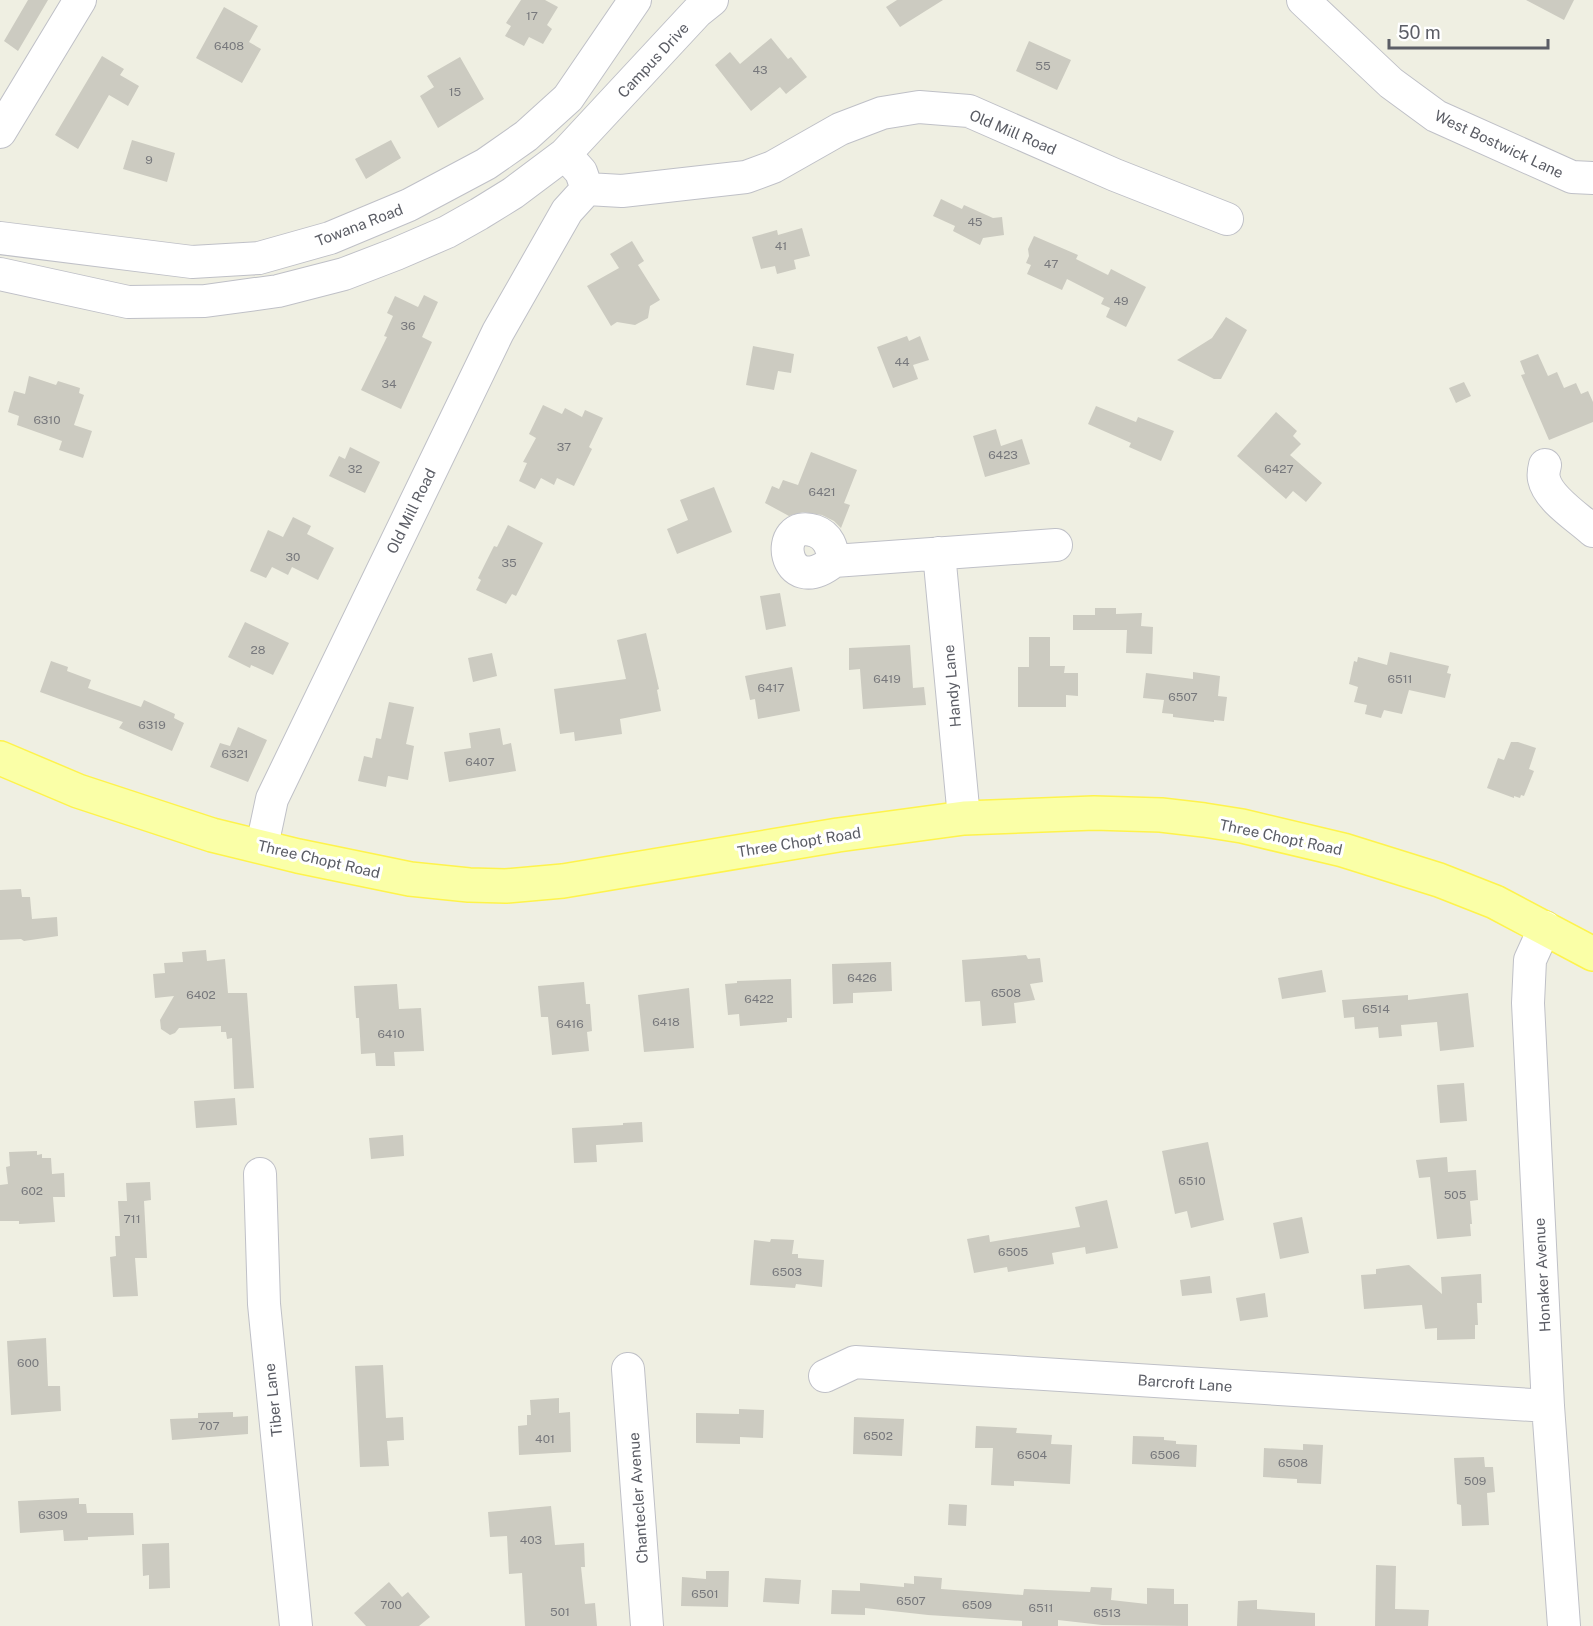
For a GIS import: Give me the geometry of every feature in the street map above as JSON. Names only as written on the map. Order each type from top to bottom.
[{"type":"main road","name":"Three Chopt Road","points":[[0,758],[57,783],[212,835],[298,856],[410,879],[469,885],[506,886],[596,877],[838,835],[964,818],[1094,813],[1161,815],[1242,826],[1343,850],[1439,880],[1495,902],[1593,954]]},
{"type":"street","points":[[0,132],[80,0]]},
{"type":"street","name":"Towana Road","points":[[0,238],[192,262],[259,258],[330,238],[409,205],[486,164],[525,136],[568,98],[635,0]]},
{"type":"street","name":"Campus Drive","points":[[595,123],[697,12],[712,0]]},
{"type":"street","name":"West Bostwick Lane","points":[[1303,0],[1391,83],[1436,116],[1572,177],[1593,178]]},
{"type":"street","points":[[0,274],[128,302],[205,301],[278,291],[344,274],[447,232],[513,193],[565,154],[595,123],[568,98]]},
{"type":"street","name":"Old Mill Road","points":[[261,846],[272,799],[498,332],[567,211],[587,189],[622,191],[746,177],[772,167],[840,129],[882,113],[919,106],[969,111],[1115,175],[1227,219]]},
{"type":"street","points":[[565,154],[581,172],[587,189]]},
{"type":"street","points":[[1545,465],[1544,480],[1550,491],[1558,501],[1593,531]]},
{"type":"street","points":[[834,561],[1056,545]]},
{"type":"street","name":"Handy Lane","points":[[939,554],[964,818]]},
{"type":"street","name":"Honaker Avenue","points":[[1545,927],[1530,960],[1528,1003],[1548,1406],[1563,1626]]},
{"type":"street","name":"Tiber Lane","points":[[260,1174],[264,1304],[296,1626]]},
{"type":"street","name":"Barcroft Lane","points":[[825,1376],[855,1362],[1548,1406]]},
{"type":"street","name":"Chantecler Avenue","points":[[628,1370],[647,1626]]},
{"type":"building","points":[[28,0],[48,0],[18,51],[4,41]]},
{"type":"building","points":[[521,0],[545,0],[558,7],[547,25],[552,29],[543,44],[529,37],[524,46],[505,36],[511,26],[506,23]]},
{"type":"building","points":[[897,0],[943,0],[900,27],[886,7]]},
{"type":"building","points":[[1526,0],[1574,0],[1564,20]]},
{"type":"building","points":[[224,7],[258,26],[249,42],[261,49],[242,83],[196,58]]},
{"type":"building","points":[[771,38],[788,59],[791,57],[807,77],[786,94],[780,87],[751,111],[715,65],[730,52],[740,64]]},
{"type":"building","points":[[1029,41],[1071,60],[1057,90],[1016,71]]},
{"type":"building","points":[[102,56],[124,69],[120,75],[139,86],[128,106],[109,95],[78,149],[55,135]]},
{"type":"building","points":[[460,57],[484,99],[438,128],[420,96],[434,87],[427,76]]},
{"type":"building","points":[[132,140],[175,153],[167,182],[123,169]]},
{"type":"building","points":[[391,140],[401,158],[366,179],[355,159]]},
{"type":"building","points":[[941,199],[962,209],[964,205],[993,218],[1002,217],[1004,235],[983,238],[980,245],[953,231],[955,226],[933,216]]},
{"type":"building","points":[[802,228],[810,256],[794,260],[796,269],[777,274],[775,266],[761,269],[752,237],[777,230],[778,235]]},
{"type":"building","points":[[1034,236],[1078,255],[1076,259],[1108,275],[1111,269],[1146,287],[1126,327],[1106,317],[1110,308],[1101,304],[1104,298],[1067,279],[1062,290],[1027,274],[1031,265],[1026,263],[1029,256],[1028,249]]},
{"type":"building","points":[[632,241],[644,261],[638,265],[660,300],[650,306],[648,318],[635,325],[617,322],[611,326],[587,286],[619,268],[610,254]]},
{"type":"building","points":[[424,295],[438,302],[422,337],[432,342],[401,409],[361,390],[387,337],[384,336],[393,316],[387,313],[395,296],[418,307]]},
{"type":"building","points":[[1226,317],[1247,330],[1221,379],[1214,379],[1177,360],[1212,338]]},
{"type":"building","points":[[907,336],[909,341],[920,336],[929,360],[913,365],[918,379],[893,388],[877,347]]},
{"type":"building","points":[[753,346],[794,354],[791,373],[778,371],[774,390],[746,385]]},
{"type":"building","points":[[1538,354],[1548,376],[1557,372],[1564,388],[1576,383],[1581,394],[1588,391],[1593,402],[1593,422],[1549,440],[1521,375],[1525,374],[1520,361]]},
{"type":"building","points":[[29,376],[56,385],[58,381],[80,388],[79,393],[84,395],[74,425],[92,431],[83,458],[59,450],[62,441],[17,425],[19,416],[8,412],[14,391],[25,394]]},
{"type":"building","points":[[1464,382],[1471,396],[1456,403],[1449,388]]},
{"type":"building","points":[[543,405],[562,414],[565,408],[582,417],[585,410],[603,418],[589,447],[592,449],[574,486],[557,478],[554,485],[541,478],[535,489],[519,481],[527,463],[523,462],[536,438],[529,434]]},
{"type":"building","points":[[1096,406],[1136,422],[1138,417],[1174,431],[1161,461],[1129,447],[1131,443],[1088,424]]},
{"type":"building","points":[[1276,412],[1297,431],[1293,436],[1301,444],[1290,455],[1322,483],[1306,502],[1293,491],[1286,499],[1237,456]]},
{"type":"building","points":[[996,429],[1001,446],[1022,439],[1030,464],[985,477],[973,436]]},
{"type":"building","points":[[350,447],[380,462],[365,493],[329,476],[339,456],[345,459]]},
{"type":"building","points":[[811,452],[857,470],[844,503],[850,505],[841,528],[834,521],[822,515],[803,512],[789,516],[765,503],[772,486],[779,489],[783,480],[798,485]]},
{"type":"building","points":[[714,487],[732,532],[677,554],[667,529],[688,520],[680,500]]},
{"type":"building","points":[[293,517],[311,526],[307,534],[334,548],[318,580],[292,567],[288,575],[272,567],[266,578],[250,571],[268,530],[283,537]]},
{"type":"building","points":[[508,525],[543,543],[516,596],[512,594],[506,604],[476,590],[481,580],[478,578],[494,546],[497,547]]},
{"type":"building","points":[[780,593],[786,626],[766,630],[760,596]]},
{"type":"building","points":[[1095,608],[1116,608],[1116,614],[1142,613],[1141,626],[1153,627],[1152,654],[1126,653],[1127,630],[1073,630],[1073,615],[1095,615]]},
{"type":"building","points":[[245,622],[289,643],[273,675],[251,665],[250,668],[228,657]]},
{"type":"building","points":[[646,633],[659,689],[657,690],[661,711],[620,719],[622,734],[575,741],[574,732],[560,734],[554,689],[626,679],[617,640]]},
{"type":"building","points":[[1029,637],[1050,637],[1050,666],[1065,666],[1064,673],[1078,673],[1078,696],[1066,695],[1066,707],[1018,707],[1018,667],[1029,667]]},
{"type":"building","points":[[910,645],[913,688],[924,687],[926,705],[863,709],[860,669],[849,670],[849,648]]},
{"type":"building","points":[[1390,652],[1449,666],[1447,673],[1451,674],[1445,698],[1409,690],[1402,714],[1384,710],[1381,718],[1365,714],[1367,705],[1354,702],[1358,687],[1349,684],[1354,661],[1357,662],[1358,657],[1387,665]]},
{"type":"building","points":[[492,653],[497,676],[473,682],[468,658]]},
{"type":"building","points":[[51,661],[68,667],[67,671],[91,680],[88,688],[141,707],[144,700],[175,714],[174,718],[184,723],[172,751],[119,728],[123,722],[40,692]]},
{"type":"building","points":[[792,667],[800,711],[758,719],[755,699],[750,700],[745,676]]},
{"type":"building","points":[[1193,672],[1220,676],[1218,696],[1227,697],[1224,721],[1173,717],[1173,714],[1162,713],[1164,700],[1143,698],[1146,673],[1193,679]]},
{"type":"building","points":[[389,702],[414,707],[406,744],[414,746],[408,780],[388,776],[386,787],[358,781],[364,756],[372,758],[376,738],[381,739]]},
{"type":"building","points":[[238,727],[267,740],[248,782],[210,767],[220,743],[230,746]]},
{"type":"building","points":[[500,728],[503,745],[511,743],[516,771],[449,782],[444,752],[471,748],[469,733]]},
{"type":"building","points":[[1511,742],[1536,748],[1529,769],[1534,771],[1524,796],[1521,795],[1520,798],[1487,788],[1498,758],[1504,760]]},
{"type":"building","points":[[21,889],[22,897],[30,897],[32,919],[57,917],[58,936],[24,941],[21,939],[0,940],[0,890]]},
{"type":"building","points":[[206,950],[207,961],[225,959],[228,993],[247,993],[254,1088],[234,1089],[232,1038],[227,1039],[226,1032],[221,1032],[221,1026],[179,1028],[170,1035],[161,1029],[160,1020],[174,996],[155,998],[153,974],[165,973],[164,963],[183,962],[182,952]]},
{"type":"building","points":[[1026,955],[1028,959],[1040,958],[1043,982],[1030,984],[1035,1000],[1014,1003],[1016,1023],[982,1026],[980,1001],[965,1002],[962,960]]},
{"type":"building","points":[[891,962],[892,991],[853,993],[853,1003],[833,1004],[832,964]]},
{"type":"building","points":[[1322,970],[1326,992],[1282,999],[1278,978]]},
{"type":"building","points":[[791,979],[792,1018],[787,1018],[787,1022],[740,1026],[739,1014],[728,1015],[725,984],[737,983],[737,981]]},
{"type":"building","points":[[584,982],[586,1004],[590,1004],[592,1031],[587,1032],[589,1051],[552,1055],[548,1017],[541,1017],[538,986]]},
{"type":"building","points":[[397,984],[399,1009],[421,1008],[424,1051],[394,1052],[395,1066],[376,1066],[375,1053],[361,1054],[354,986]]},
{"type":"building","points":[[689,988],[694,1048],[644,1052],[638,995]]},
{"type":"building","points":[[1468,993],[1474,1047],[1440,1051],[1437,1022],[1401,1025],[1402,1036],[1379,1038],[1378,1027],[1355,1029],[1354,1017],[1344,1018],[1342,1000],[1408,995],[1408,1000]]},
{"type":"building","points":[[1464,1083],[1467,1121],[1440,1123],[1437,1085]]},
{"type":"building","points":[[235,1098],[237,1125],[196,1128],[194,1101]]},
{"type":"building","points":[[642,1122],[643,1142],[596,1145],[597,1162],[574,1163],[572,1128]]},
{"type":"building","points":[[403,1135],[404,1156],[371,1159],[369,1138]]},
{"type":"building","points":[[1208,1142],[1224,1220],[1191,1228],[1187,1211],[1175,1214],[1162,1151]]},
{"type":"building","points":[[37,1151],[37,1155],[42,1154],[42,1158],[51,1158],[52,1174],[64,1173],[65,1197],[53,1197],[55,1222],[19,1224],[19,1221],[0,1221],[0,1185],[8,1184],[6,1167],[10,1166],[9,1152]]},
{"type":"building","points":[[1447,1157],[1448,1172],[1476,1170],[1478,1200],[1470,1201],[1471,1236],[1437,1239],[1430,1177],[1419,1178],[1416,1160]]},
{"type":"building","points":[[150,1182],[151,1200],[144,1201],[147,1258],[135,1258],[138,1296],[113,1297],[110,1257],[116,1256],[115,1236],[120,1236],[118,1201],[127,1201],[126,1183]]},
{"type":"building","points":[[1107,1200],[1118,1248],[1086,1254],[1085,1247],[1052,1253],[1054,1264],[1008,1272],[1007,1267],[974,1273],[967,1239],[989,1235],[990,1242],[1080,1227],[1075,1207]]},
{"type":"building","points":[[1302,1217],[1309,1253],[1280,1259],[1273,1223]]},
{"type":"building","points":[[771,1239],[794,1240],[792,1254],[798,1254],[798,1258],[824,1260],[822,1287],[796,1284],[795,1288],[750,1285],[754,1240],[770,1242]]},
{"type":"building","points":[[1409,1265],[1442,1294],[1441,1277],[1481,1274],[1482,1303],[1477,1303],[1478,1325],[1475,1325],[1475,1339],[1437,1340],[1437,1328],[1425,1329],[1422,1305],[1364,1309],[1361,1275],[1376,1274],[1376,1269]]},
{"type":"building","points":[[1210,1276],[1212,1293],[1182,1296],[1180,1280]]},
{"type":"building","points":[[1265,1293],[1268,1317],[1240,1321],[1236,1298]]},
{"type":"building","points":[[46,1338],[48,1386],[60,1386],[61,1411],[11,1415],[7,1341]]},
{"type":"building","points":[[383,1365],[386,1418],[403,1417],[404,1440],[387,1441],[389,1466],[360,1467],[355,1366]]},
{"type":"building","points":[[559,1398],[559,1413],[570,1412],[571,1452],[519,1455],[518,1426],[527,1425],[527,1415],[531,1415],[530,1400]]},
{"type":"building","points":[[739,1409],[764,1410],[763,1438],[740,1437],[740,1444],[696,1443],[696,1413],[739,1414]]},
{"type":"building","points":[[233,1412],[233,1417],[248,1416],[248,1434],[172,1440],[170,1419],[198,1418],[198,1413]]},
{"type":"building","points":[[854,1417],[904,1419],[902,1456],[853,1454]]},
{"type":"building","points":[[976,1426],[1017,1428],[1016,1433],[1052,1435],[1051,1444],[1072,1445],[1070,1484],[1014,1481],[1014,1486],[991,1485],[993,1448],[975,1448]]},
{"type":"building","points":[[1133,1436],[1164,1437],[1164,1440],[1176,1441],[1176,1444],[1197,1445],[1196,1467],[1132,1464]]},
{"type":"building","points":[[1303,1444],[1323,1445],[1321,1484],[1297,1483],[1297,1479],[1263,1477],[1264,1448],[1303,1450]]},
{"type":"building","points":[[1484,1457],[1485,1467],[1493,1467],[1495,1492],[1487,1493],[1489,1525],[1462,1526],[1461,1505],[1457,1504],[1454,1458]]},
{"type":"building","points":[[79,1498],[79,1504],[86,1504],[87,1513],[133,1513],[134,1535],[88,1537],[88,1540],[64,1541],[63,1530],[20,1533],[18,1501]]},
{"type":"building","points":[[949,1504],[967,1505],[966,1526],[948,1525]]},
{"type":"building","points":[[551,1506],[555,1545],[584,1543],[585,1567],[581,1567],[585,1604],[595,1603],[597,1626],[525,1626],[522,1573],[509,1574],[507,1536],[490,1537],[488,1512]]},
{"type":"building","points":[[169,1543],[170,1588],[149,1589],[149,1575],[143,1576],[142,1544]]},
{"type":"building","points":[[1376,1565],[1396,1566],[1395,1609],[1429,1610],[1428,1626],[1375,1626]]},
{"type":"building","points":[[706,1571],[729,1571],[728,1607],[681,1606],[682,1577],[706,1579]]},
{"type":"building","points":[[914,1576],[942,1578],[941,1589],[1023,1595],[1024,1589],[1090,1592],[1091,1587],[1112,1588],[1111,1600],[1147,1604],[1147,1588],[1174,1589],[1174,1604],[1188,1604],[1188,1626],[1102,1625],[1058,1620],[1058,1626],[1022,1626],[1022,1621],[865,1608],[865,1615],[831,1614],[832,1590],[860,1591],[860,1583],[904,1587],[904,1583],[914,1584]]},
{"type":"building","points":[[765,1578],[801,1580],[799,1604],[763,1602]]},
{"type":"building","points":[[389,1582],[402,1597],[408,1592],[430,1617],[419,1626],[366,1626],[354,1613]]},
{"type":"building","points":[[1257,1600],[1257,1609],[1315,1613],[1315,1626],[1237,1626],[1238,1601]]}]
